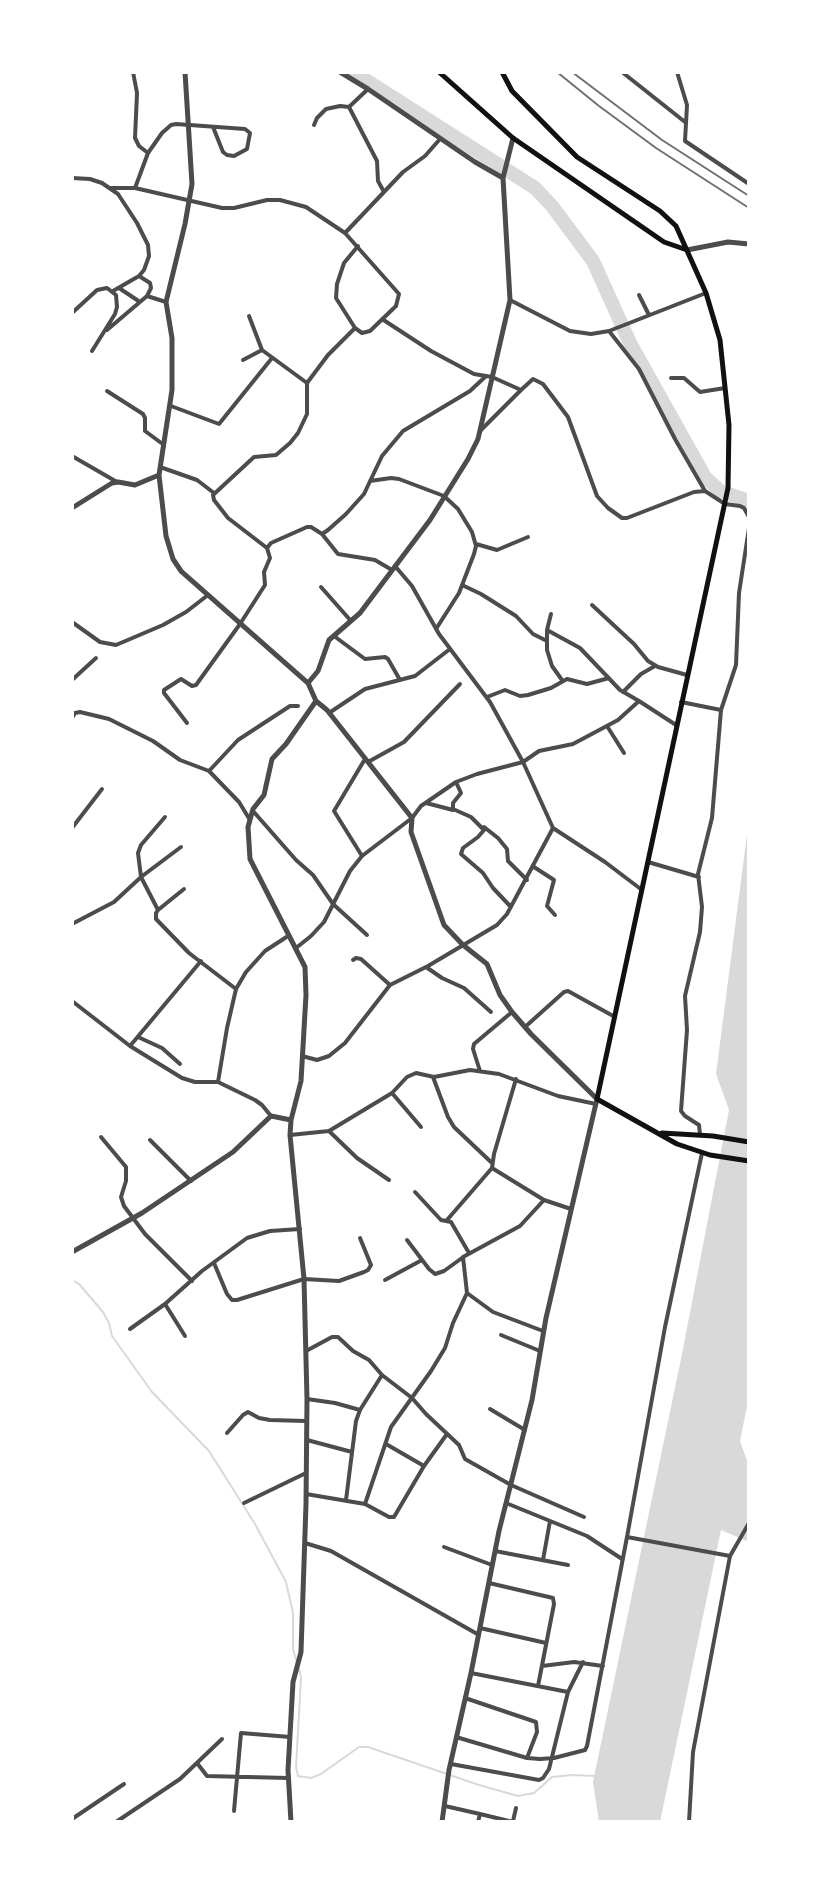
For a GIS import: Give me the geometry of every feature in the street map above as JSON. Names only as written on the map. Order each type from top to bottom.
[{"type":"main road","points":[[439,72],[513,138],[664,242],[687,250]]},
{"type":"main road","points":[[502,72],[512,90],[577,157],[660,212],[676,226],[706,292],[720,340],[729,425],[728,488],[596,1102],[661,1133],[677,1144],[710,1155],[749,1161]]},
{"type":"main road","points":[[661,1133],[713,1136],[749,1142]]},
{"type":"street","points":[[185,72],[191,171],[190,201],[166,302],[173,356],[171,406],[159,475],[166,536],[173,560],[181,571],[308,683],[316,700],[329,713],[412,818],[411,832],[444,925],[463,945],[487,964],[500,995],[512,1012],[596,1102]]},
{"type":"street","points":[[340,72],[503,178]]},
{"type":"street","points":[[622,72],[685,122]]},
{"type":"street","points":[[677,72],[686,100],[684,139],[687,144],[749,184]]},
{"type":"street","points":[[135,73],[137,93],[135,138],[139,146],[148,153]]},
{"type":"street","points":[[314,125],[326,109],[349,107],[368,89]]},
{"type":"street","points":[[349,107],[377,161],[378,181],[384,192]]},
{"type":"street","points":[[135,188],[148,153],[166,128],[171,125],[188,125],[213,127],[249,130],[250,139],[247,149],[234,156],[227,155],[223,152],[213,127]]},
{"type":"street","points":[[308,683],[318,671],[329,639],[360,613],[430,520],[468,459],[481,430],[489,377],[510,300],[503,178],[513,138]]},
{"type":"street","points":[[345,233],[403,172],[425,156],[440,139]]},
{"type":"street","points":[[73,176],[90,179],[111,188],[135,188],[222,208],[234,208],[267,200],[288,201],[306,207],[345,233],[358,246],[399,294],[396,306],[365,333],[358,332],[336,298],[345,263],[358,246]]},
{"type":"street","points":[[111,188],[123,203],[148,245],[147,263],[139,276],[113,291]]},
{"type":"street","points":[[687,250],[728,242],[749,244]]},
{"type":"street","points":[[103,333],[147,296],[151,285],[139,276]]},
{"type":"street","points":[[72,313],[97,290],[107,288],[113,291],[117,301],[112,318],[92,351]]},
{"type":"street","points":[[119,288],[140,302]]},
{"type":"street","points":[[510,300],[570,331],[591,334],[623,326],[706,292]]},
{"type":"street","points":[[639,295],[649,315]]},
{"type":"street","points":[[147,296],[166,302]]},
{"type":"street","points":[[249,316],[262,350],[307,383]]},
{"type":"street","points":[[112,318],[118,321]]},
{"type":"street","points":[[382,319],[431,351],[474,374],[489,377],[521,390]]},
{"type":"street","points":[[187,723],[164,690],[181,679],[192,686],[196,685],[265,585],[264,572],[270,555],[267,548],[228,518],[214,500],[214,493],[254,457],[276,455],[290,443],[298,433],[307,414],[307,383],[327,355],[355,328]]},
{"type":"street","points":[[609,331],[639,369],[705,491],[725,502],[744,508],[749,517]]},
{"type":"street","points":[[243,360],[262,350]]},
{"type":"street","points":[[171,406],[219,424],[272,358]]},
{"type":"street","points":[[322,534],[346,514],[364,494],[382,456],[404,431],[489,377]]},
{"type":"street","points":[[671,378],[684,378],[700,392],[725,388]]},
{"type":"street","points":[[481,430],[531,380],[536,380],[555,399],[573,427],[597,496],[608,508],[623,518],[694,492],[705,491]]},
{"type":"street","points":[[107,390],[143,414],[146,418],[145,431],[164,446]]},
{"type":"street","points":[[72,456],[118,482],[135,485],[159,475]]},
{"type":"street","points":[[160,467],[197,480],[214,493]]},
{"type":"street","points":[[370,481],[399,479],[444,496],[461,514],[472,532],[475,543],[474,554],[452,606],[436,629]]},
{"type":"street","points":[[72,507],[108,485],[118,482]]},
{"type":"street","points":[[267,548],[271,543],[311,527],[322,534],[338,554],[375,560],[393,568],[412,586],[436,629],[487,697],[522,762],[553,828],[642,890]]},
{"type":"street","points":[[700,1135],[699,1125],[682,1114],[680,1106],[688,1024],[685,996],[702,916],[700,862],[712,818],[721,710],[736,665],[740,593],[749,528]]},
{"type":"street","points":[[475,543],[497,550],[528,537]]},
{"type":"street","points":[[462,585],[516,616],[533,634],[545,640]]},
{"type":"street","points":[[321,587],[351,621]]},
{"type":"street","points":[[72,622],[96,640],[116,645],[163,625],[186,612],[208,595]]},
{"type":"street","points":[[592,605],[648,661],[687,675]]},
{"type":"street","points":[[551,615],[545,640],[552,666],[562,680]]},
{"type":"street","points":[[547,630],[580,648],[623,692],[676,725]]},
{"type":"street","points":[[334,636],[365,659],[385,657],[400,680]]},
{"type":"street","points":[[329,713],[365,689],[419,674],[450,649]]},
{"type":"street","points":[[72,680],[96,658]]},
{"type":"street","points":[[623,692],[641,674],[655,665]]},
{"type":"street","points":[[487,697],[505,690],[520,696],[528,695],[551,688],[562,680],[570,679],[587,684],[609,678]]},
{"type":"street","points":[[362,856],[334,811],[367,760],[404,742],[460,684]]},
{"type":"street","points":[[291,1822],[288,1778],[293,1682],[301,1652],[306,1494],[306,1352],[304,1280],[290,1135],[291,1120],[301,1081],[306,994],[305,967],[250,859],[248,827],[253,811],[264,795],[272,759],[286,744],[316,700]]},
{"type":"street","points":[[296,948],[324,922],[350,872],[362,856],[376,843],[412,818],[426,802],[456,782],[522,762],[532,754],[567,746],[618,720],[639,701]]},
{"type":"street","points":[[681,702],[721,710]]},
{"type":"street","points":[[209,771],[237,740],[290,706],[298,706]]},
{"type":"street","points":[[72,718],[74,711],[110,719],[153,741],[180,760],[209,771],[239,802],[250,820]]},
{"type":"street","points":[[607,726],[624,753]]},
{"type":"street","points":[[454,810],[452,805],[461,793],[456,782]]},
{"type":"street","points":[[72,828],[102,789]]},
{"type":"street","points":[[426,802],[471,817],[498,838],[507,849],[508,861],[527,880]]},
{"type":"street","points":[[253,811],[313,876],[333,904],[367,936]]},
{"type":"street","points":[[158,910],[138,868],[139,849],[165,817]]},
{"type":"street","points":[[483,827],[482,834],[463,848],[462,854],[483,873],[493,888],[511,907]]},
{"type":"street","points":[[302,1056],[318,1060],[329,1056],[360,1024],[390,984],[426,967],[497,925],[527,880],[553,828]]},
{"type":"street","points":[[72,924],[114,902],[141,877],[181,847]]},
{"type":"street","points":[[648,862],[699,878]]},
{"type":"street","points":[[534,867],[554,880],[547,906],[555,915]]},
{"type":"street","points":[[184,889],[158,910],[156,919],[189,953],[236,989]]},
{"type":"street","points":[[218,1082],[236,989],[246,972],[265,951],[288,936]]},
{"type":"street","points":[[353,960],[361,959],[390,984]]},
{"type":"street","points":[[130,1046],[201,961]]},
{"type":"street","points":[[426,967],[442,978],[464,988],[491,1012]]},
{"type":"street","points":[[525,1027],[564,992],[568,991],[615,1017]]},
{"type":"street","points":[[72,1000],[130,1046],[185,1080],[218,1082],[262,1105],[271,1116],[291,1120]]},
{"type":"street","points":[[480,1071],[473,1049],[474,1044],[512,1012]]},
{"type":"street","points":[[138,1037],[162,1048],[180,1064]]},
{"type":"street","points":[[290,1135],[329,1131],[392,1093],[411,1074],[422,1073],[432,1077],[459,1071],[480,1071],[516,1079],[558,1096],[596,1102]]},
{"type":"street","points":[[432,1077],[454,1127],[493,1166],[544,1200],[572,1209]]},
{"type":"street","points":[[446,1221],[493,1166],[516,1079]]},
{"type":"street","points":[[392,1093],[421,1127]]},
{"type":"street","points":[[442,1822],[455,1737],[471,1673],[495,1551],[532,1400],[543,1331],[596,1102]]},
{"type":"street","points":[[72,1252],[191,1181],[233,1152],[271,1116]]},
{"type":"street","points":[[329,1131],[357,1158],[389,1180]]},
{"type":"street","points":[[100,1137],[126,1167],[126,1181],[121,1197],[124,1206],[144,1234],[192,1281]]},
{"type":"street","points":[[150,1140],[191,1181]]},
{"type":"street","points":[[455,1737],[527,1758],[552,1758],[581,1752],[587,1746],[665,1327],[702,1153]]},
{"type":"street","points":[[415,1192],[441,1220],[451,1222],[469,1253]]},
{"type":"street","points":[[407,1240],[433,1273],[439,1273],[469,1253],[520,1226],[544,1200]]},
{"type":"street","points":[[130,1329],[165,1304],[238,1244],[255,1234],[300,1229]]},
{"type":"street","points":[[214,1263],[227,1294],[234,1300],[304,1280],[339,1281],[368,1270],[371,1265],[360,1238]]},
{"type":"street","points":[[365,1504],[394,1421],[445,1348],[453,1323],[467,1293],[463,1257]]},
{"type":"street","points":[[385,1280],[422,1260]]},
{"type":"street","points":[[467,1293],[493,1312],[543,1331]]},
{"type":"street","points":[[165,1304],[185,1335]]},
{"type":"street","points":[[501,1335],[540,1351]]},
{"type":"street","points":[[306,1352],[332,1337],[338,1337],[359,1355],[369,1360],[382,1375],[412,1398],[461,1448],[465,1459],[511,1485],[584,1517]]},
{"type":"street","points":[[346,1500],[356,1421],[360,1410],[382,1375]]},
{"type":"street","points":[[306,1399],[335,1403],[360,1410]]},
{"type":"street","points":[[490,1409],[525,1430]]},
{"type":"street","points":[[227,1433],[248,1412],[259,1418],[270,1420],[306,1421]]},
{"type":"street","points":[[306,1494],[365,1504],[388,1517],[394,1517],[424,1466],[447,1434]]},
{"type":"street","points":[[305,1439],[352,1452]]},
{"type":"street","points":[[386,1444],[424,1466]]},
{"type":"street","points":[[244,1503],[306,1473]]},
{"type":"street","points":[[506,1503],[587,1536],[622,1559]]},
{"type":"street","points":[[543,1560],[550,1521]]},
{"type":"street","points":[[689,1822],[693,1752],[730,1556],[749,1523]]},
{"type":"street","points":[[627,1537],[730,1556]]},
{"type":"street","points":[[304,1543],[331,1551],[479,1635]]},
{"type":"street","points":[[444,1547],[492,1565]]},
{"type":"street","points":[[495,1551],[568,1564]]},
{"type":"street","points":[[489,1583],[553,1599],[554,1604],[538,1686]]},
{"type":"street","points":[[480,1628],[546,1642]]},
{"type":"street","points":[[542,1665],[583,1662],[603,1666]]},
{"type":"street","points":[[450,1763],[539,1780],[547,1775],[568,1692],[583,1662]]},
{"type":"street","points":[[471,1673],[568,1692]]},
{"type":"street","points":[[465,1698],[536,1722],[537,1732],[527,1758]]},
{"type":"street","points":[[234,1811],[241,1733],[290,1737]]},
{"type":"street","points":[[116,1822],[180,1779],[222,1739]]},
{"type":"street","points":[[197,1764],[207,1776],[288,1778]]},
{"type":"street","points":[[72,1820],[124,1784]]},
{"type":"street","points":[[445,1806],[513,1822],[516,1808]]},
{"type":"street","points":[[478,1822],[480,1814]]},
{"type":"shaded area","points":[[749,819],[749,1396],[740,1441],[749,1466],[749,1542],[721,1530],[660,1822],[599,1822],[593,1782],[682,1354],[729,1110],[716,1074]]},
{"type":"waterway","points":[[353,72],[535,188],[552,206],[593,261],[630,343],[705,477],[720,491],[749,501]]},
{"type":"waterway","points":[[72,1280],[79,1284],[103,1312],[112,1336],[152,1392],[209,1451],[255,1524],[286,1582],[293,1613],[293,1649],[297,1663]]},
{"type":"waterway","points":[[299,1669],[301,1678],[296,1767],[298,1776],[311,1778],[321,1774],[359,1747],[368,1747],[518,1796],[534,1793],[552,1777],[596,1776]]},
{"type":"railway","points":[[557,72],[656,148],[749,208]]},
{"type":"railway","points":[[572,72],[662,140],[749,196]]}]
